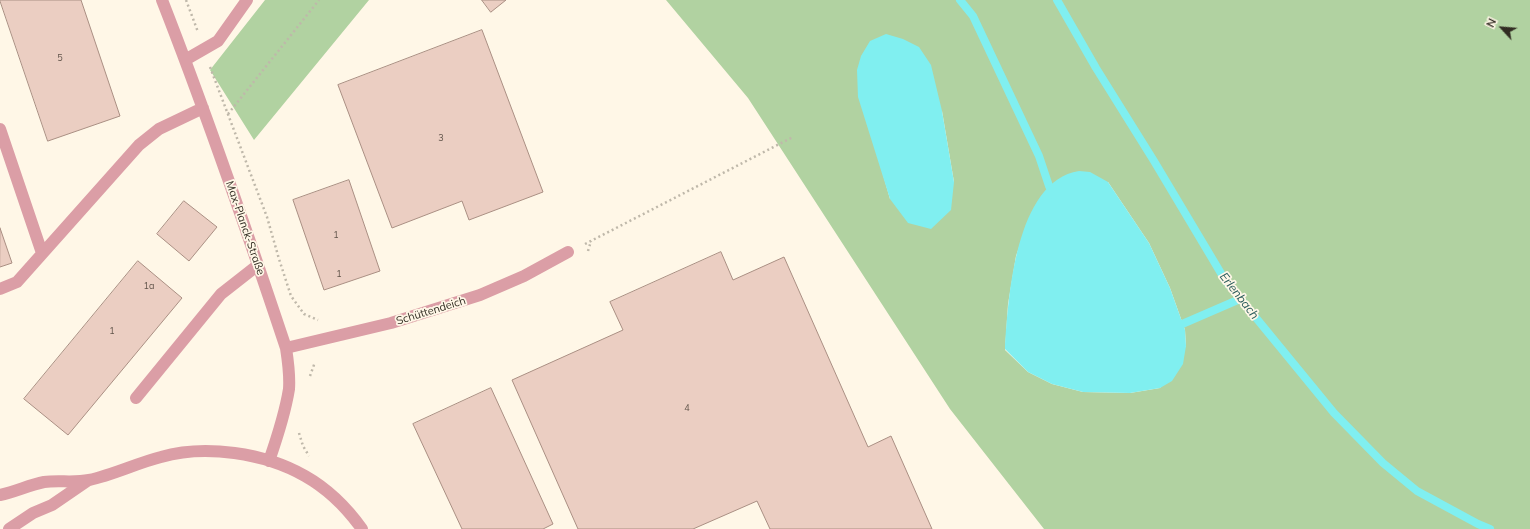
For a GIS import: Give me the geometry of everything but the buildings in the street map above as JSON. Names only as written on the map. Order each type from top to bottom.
[{"type":"street","name":"Max-Planck-Straße","points":[[162,0],[212,133],[286,348],[289,368],[289,388],[281,427],[268,461]]},
{"type":"street","points":[[185,60],[218,41],[247,0]]},
{"type":"street","points":[[0,288],[16,282],[139,145],[159,129],[203,108]]},
{"type":"street","points":[[0,128],[42,253]]},
{"type":"street","name":"Schüttendeich","points":[[286,348],[391,323],[480,295],[524,276],[568,252]]},
{"type":"street","points":[[136,398],[221,294],[258,265]]},
{"type":"street","points":[[0,495],[43,482],[88,480],[161,456],[183,452],[216,451],[254,457],[286,467],[304,476],[337,500],[362,529]]},
{"type":"street","points":[[9,529],[33,513],[52,505],[88,480]]},
{"type":"path","points":[[186,0],[268,217],[278,259],[291,296],[304,314],[321,321]]},
{"type":"path","points":[[212,133],[319,0]]},
{"type":"path","points":[[568,252],[793,137]]},
{"type":"path","points":[[588,254],[591,241]]},
{"type":"path","points":[[309,379],[313,364],[318,358]]},
{"type":"path","points":[[300,427],[299,432],[303,446],[309,456],[314,460]]},
{"type":"green space","points":[[265,0],[369,0],[254,140],[210,70]]},
{"type":"green space","points":[[666,0],[1530,0],[1530,529],[1044,529],[950,409],[748,98]],"holes":[[[942,111],[954,182],[890,199],[878,157]],[[1108,182],[1149,243],[1170,288],[1185,330],[1186,346],[1160,388],[1130,393],[1083,392],[1052,384],[1028,372],[1005,350],[1008,304],[1016,256],[1028,221]]]},
{"type":"water","points":[[886,34],[903,39],[919,47],[931,65],[942,111],[954,182],[951,210],[931,229],[908,223],[890,199],[858,97],[857,70],[861,56],[870,41]]},
{"type":"water","points":[[1079,171],[1090,172],[1108,182],[1149,243],[1170,288],[1185,330],[1186,346],[1183,364],[1172,381],[1160,388],[1130,393],[1083,392],[1052,384],[1028,372],[1005,349],[1006,327],[1013,273],[1019,245],[1028,219],[1041,196],[1058,179]]},
{"type":"waterway","points":[[960,0],[973,16],[1039,156],[1049,186],[1054,195]]},
{"type":"waterway","name":"Erlenbach","points":[[1057,0],[1096,68],[1154,161],[1225,280],[1334,413],[1383,463],[1417,491],[1490,529]]},
{"type":"waterway","points":[[1173,328],[1240,299]]}]
